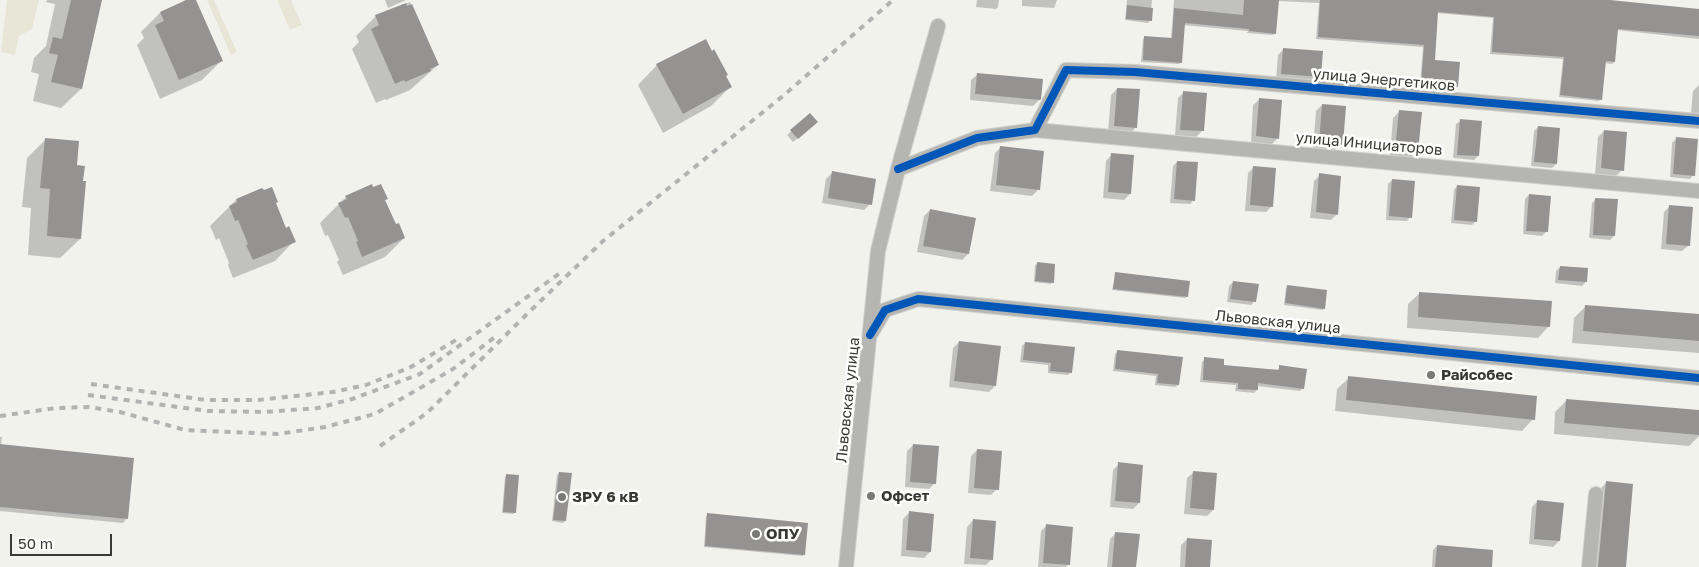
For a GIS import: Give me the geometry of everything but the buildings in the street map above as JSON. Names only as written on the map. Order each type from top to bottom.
[{"type":"street","points":[[870,335],[878,251],[898,169],[938,26]]},
{"type":"street","name":"улица Энергетиков","points":[[1035,130],[1066,70],[1135,72],[1699,121]]},
{"type":"street","name":"улица Инициаторов","points":[[898,169],[977,138],[1035,130],[1699,191]]},
{"type":"street","name":"Львовская улица","points":[[846,567],[870,335],[885,310],[918,299],[1699,378]]},
{"type":"street","points":[[1589,567],[1596,494]]},
{"type":"shaded area","points":[[7,0],[39,0],[32,29],[19,36],[15,55],[1,52]]},
{"type":"shaded area","points":[[207,0],[214,0],[237,52],[231,55]]},
{"type":"shaded area","points":[[277,0],[291,0],[302,25],[290,30]]},
{"type":"railway","points":[[380,446],[427,413],[603,241],[783,96],[893,0]]},
{"type":"railway","points":[[88,395],[208,411],[265,412],[318,408],[352,399],[420,374],[563,271]]},
{"type":"railway","points":[[91,384],[206,400],[258,400],[333,392],[366,385],[411,367],[461,337]]},
{"type":"railway","points":[[0,416],[56,408],[89,407],[120,412],[185,430],[278,434],[325,427],[375,414],[453,369],[495,337]]},
{"type":"cycle path","points":[[898,169],[977,138],[1035,130],[1066,70],[1135,72],[1699,121]]},
{"type":"cycle path","points":[[870,335],[885,310],[918,299],[1699,378]]},
{"type":"place","name":"Райсобес","points":[[1431,375]]},
{"type":"place","name":"Офсет","points":[[871,496]]},
{"type":"place","name":"ЗРУ 6 кВ","points":[[562,497]]},
{"type":"place","name":"ОПУ","points":[[756,534]]}]
